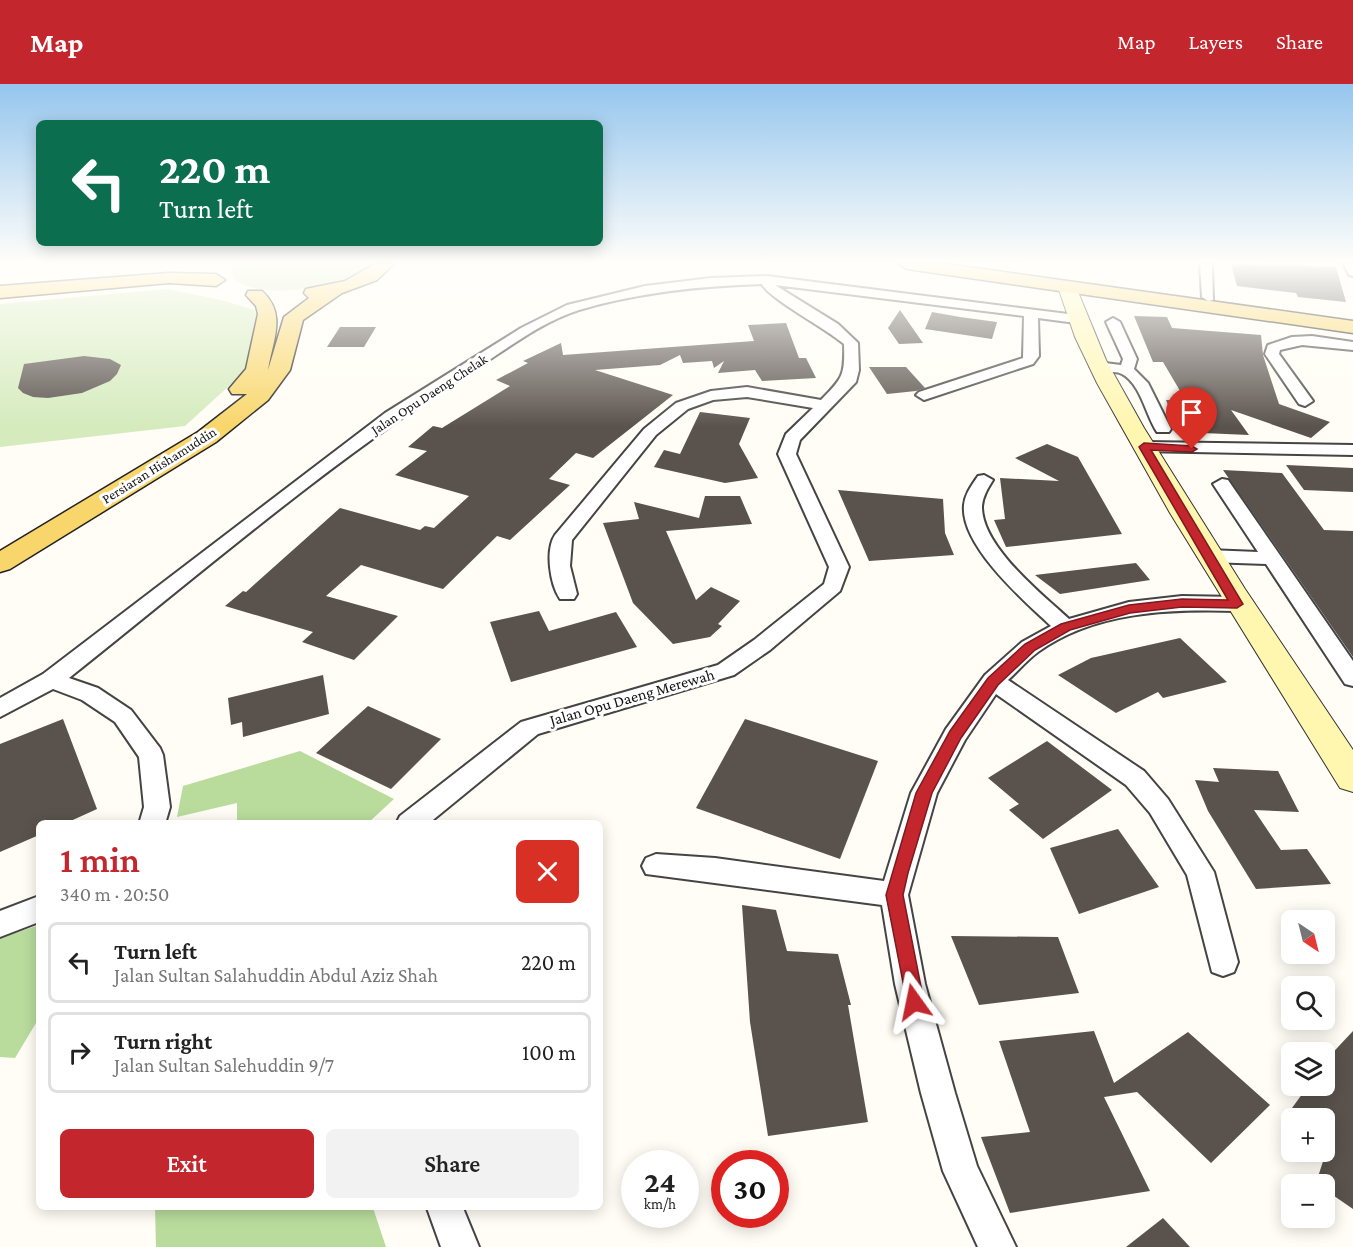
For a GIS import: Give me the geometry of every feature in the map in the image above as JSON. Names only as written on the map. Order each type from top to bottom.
[{"type":"main road","name":"Persiaran Hishamuddin","points":[[0,543],[181,437],[230,401],[257,369],[267,318]]},
{"type":"main road","name":"Persiaran Hishamuddin","points":[[0,563],[207,437],[260,395],[279,369],[293,318]]},
{"type":"main road","points":[[1291,318],[1353,327]]},
{"type":"street","name":"Jalan Opu Daeng Chelak","points":[[0,709],[51,680],[390,416],[526,331],[551,318]]},
{"type":"street","name":"Jalan Opu Daeng Merewah","points":[[414,820],[530,728],[726,670],[762,645],[833,587],[839,567],[787,454],[792,438],[848,382],[852,370],[851,343],[833,327],[818,318]]},
{"type":"street","points":[[924,395],[1028,360],[1032,356],[1031,318]]},
{"type":"street","points":[[1076,318],[1097,366],[1154,438],[1353,450]]},
{"type":"street","points":[[1113,322],[1130,359],[1126,370]]},
{"type":"street","points":[[1305,401],[1272,354],[1273,348],[1288,342],[1305,341],[1353,346]]},
{"type":"street","points":[[1097,366],[1126,370],[1140,383],[1154,438],[1208,556],[1237,604],[1353,778]]},
{"type":"street","points":[[567,594],[560,566],[562,539],[650,432],[682,406],[711,396],[747,392],[824,405]]},
{"type":"street","points":[[984,480],[975,495],[973,512],[982,532],[997,559],[1065,627]]},
{"type":"street","points":[[1222,484],[1353,678]]},
{"type":"street","points":[[1208,556],[1270,558]]},
{"type":"street","points":[[997,1247],[961,1171],[938,1093],[910,984],[894,895],[924,793],[955,735],[993,681],[1030,647],[1065,627],[1129,609],[1192,603],[1237,604]]},
{"type":"street","points":[[51,680],[90,694],[123,716],[151,755],[157,807],[153,820]]},
{"type":"street","points":[[993,681],[1135,778],[1159,806],[1200,872],[1223,962]]},
{"type":"street","points":[[656,866],[715,870],[894,895]]},
{"type":"street","points":[[0,924],[36,910]]},
{"type":"street","points":[[446,1210],[460,1247]]},
{"type":"green space","points":[[0,318],[259,318],[257,345],[241,375],[185,426],[0,447]]},
{"type":"green space","points":[[300,751],[394,799],[371,820],[237,820],[237,803],[177,817],[183,786]]},
{"type":"green space","points":[[36,926],[36,1023],[15,1058],[0,1057],[0,938]]},
{"type":"green space","points":[[155,1210],[374,1210],[386,1247],[156,1247]]},
{"type":"building","points":[[894,318],[906,318],[923,343],[899,344],[888,328]]},
{"type":"building","points":[[929,318],[969,318],[997,322],[992,339],[925,329]]},
{"type":"building","points":[[1135,318],[1168,318],[1172,328],[1261,335],[1263,355],[1279,404],[1330,422],[1311,438],[1231,410],[1249,435],[1180,432],[1166,400],[1186,401],[1163,362],[1153,362]]},
{"type":"building","points":[[786,323],[799,358],[806,358],[816,378],[762,381],[755,370],[718,373],[724,361],[714,368],[712,361],[683,363],[680,355],[660,365],[595,370],[673,395],[593,458],[576,453],[549,479],[570,485],[510,540],[497,536],[443,589],[361,565],[326,596],[398,616],[354,660],[302,642],[313,632],[225,606],[243,591],[246,592],[340,508],[420,530],[425,526],[434,528],[469,496],[395,475],[427,451],[408,447],[433,426],[442,428],[510,386],[496,380],[528,363],[523,361],[561,343],[563,355],[754,341],[748,325]]},
{"type":"building","points":[[340,327],[376,327],[364,347],[327,347]]},
{"type":"building","points":[[84,356],[110,359],[121,365],[117,374],[110,381],[82,393],[48,398],[33,397],[18,388],[24,364]]},
{"type":"building","points":[[869,367],[906,367],[925,388],[887,394]]},
{"type":"building","points":[[700,412],[750,418],[739,444],[758,478],[725,483],[654,467],[664,450],[680,454]]},
{"type":"building","points":[[1047,444],[1078,457],[1122,534],[1006,547],[994,520],[1005,519],[1000,478],[1059,481],[1015,458]]},
{"type":"building","points":[[1286,465],[1353,468],[1353,492],[1304,490]]},
{"type":"building","points":[[1223,470],[1282,473],[1324,530],[1353,531],[1353,657]]},
{"type":"building","points":[[838,490],[943,499],[945,533],[954,555],[869,561]]},
{"type":"building","points":[[705,496],[740,496],[752,524],[666,531],[696,600],[711,587],[740,601],[718,624],[722,626],[710,637],[673,644],[633,603],[603,523],[639,519],[634,502],[699,518]]},
{"type":"building","points":[[1136,563],[1150,580],[1060,594],[1035,575]]},
{"type":"building","points":[[539,611],[549,631],[616,612],[637,647],[511,682],[490,622]]},
{"type":"building","points":[[1180,638],[1227,682],[1163,698],[1158,692],[1116,713],[1058,675],[1091,658]]},
{"type":"building","points":[[323,675],[329,714],[243,737],[242,722],[231,725],[228,698]]},
{"type":"building","points":[[368,706],[441,739],[391,789],[316,753]]},
{"type":"building","points":[[63,719],[97,809],[73,820],[36,820],[36,836],[0,852],[0,744]]},
{"type":"building","points":[[745,719],[878,761],[840,859],[696,808]]},
{"type":"building","points":[[1047,741],[1112,790],[1043,839],[1009,810],[1019,804],[988,778]]},
{"type":"building","points":[[1213,768],[1278,771],[1299,812],[1254,810],[1281,850],[1307,849],[1331,884],[1256,889],[1208,811],[1195,780],[1219,782]]},
{"type":"building","points":[[1118,829],[1159,887],[1079,914],[1050,848]]},
{"type":"building","points":[[742,905],[776,910],[787,951],[838,954],[851,1005],[848,1005],[868,1122],[768,1136],[750,1022]]},
{"type":"building","points":[[951,936],[1058,937],[1079,993],[979,1005]]},
{"type":"building","points":[[1094,1031],[1114,1083],[1188,1032],[1270,1105],[1211,1163],[1137,1092],[1104,1097],[1150,1191],[1010,1213],[981,1137],[1030,1132],[999,1041]]},
{"type":"building","points":[[1353,1031],[1353,1209],[1335,1197],[1335,1174],[1319,1174],[1323,1162],[1335,1162],[1335,1108],[1292,1108],[1301,1096],[1335,1096],[1335,1050]]},
{"type":"building","points":[[1163,1218],[1190,1247],[1126,1247]]},
{"type":"route","points":[[914,1002],[894,895],[899,873],[924,793],[955,735],[993,681],[1030,647],[1065,627],[1129,609],[1182,603],[1237,604],[1144,447],[1192,449]]}]
